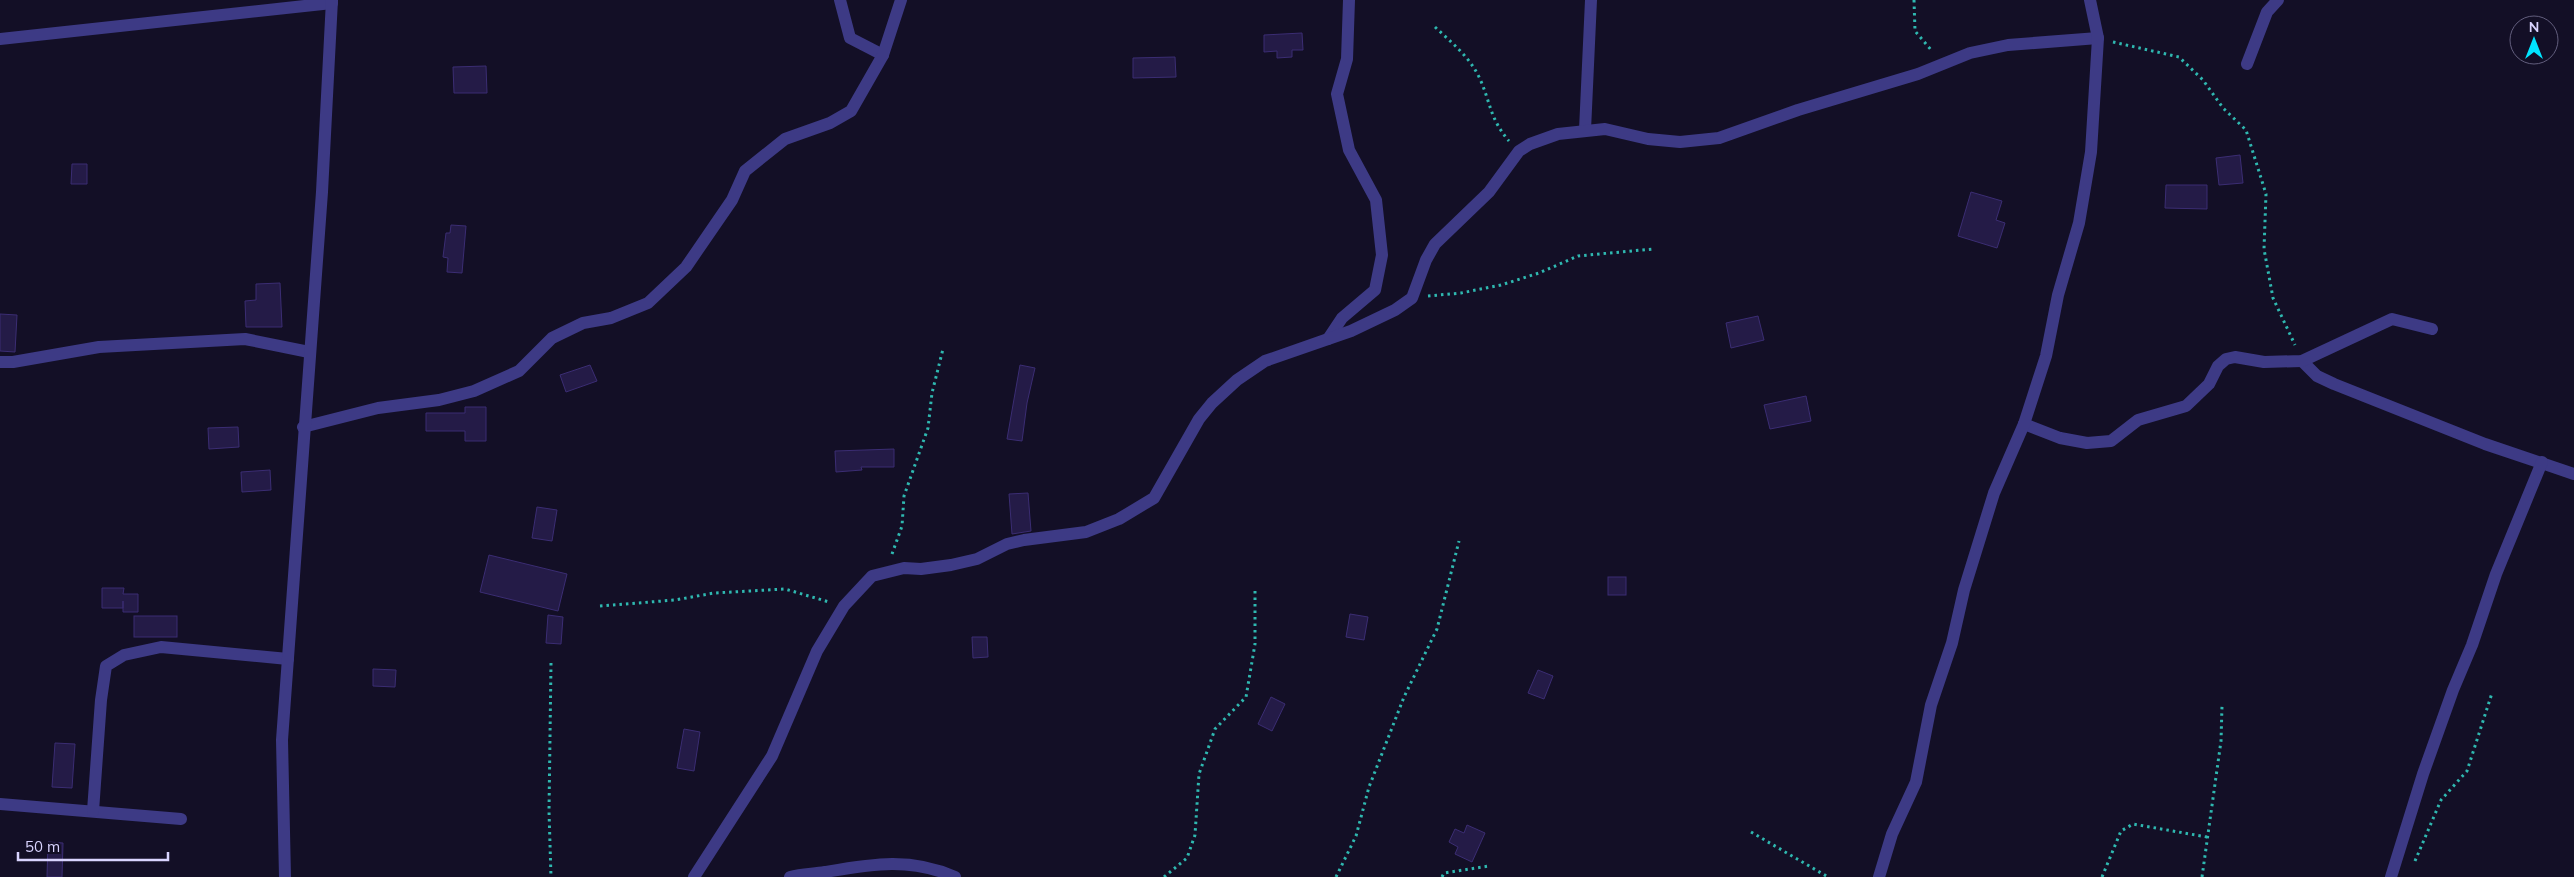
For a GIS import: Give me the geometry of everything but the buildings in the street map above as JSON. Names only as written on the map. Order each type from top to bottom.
[{"type":"street","points":[[840,0],[850,38],[883,55]]},
{"type":"street","points":[[303,428],[378,408],[439,400],[474,391],[519,371],[552,338],[583,323],[631,312],[648,303],[686,267],[732,200],[745,171],[785,139],[830,122],[851,111],[883,55],[901,0]]},
{"type":"street","points":[[1328,339],[1342,318],[1375,290],[1382,255],[1376,200],[1349,150],[1336,94],[1347,59],[1350,0]]},
{"type":"street","points":[[1585,130],[1591,0]]},
{"type":"street","points":[[1879,877],[1892,834],[1916,782],[1931,705],[1952,643],[1961,598],[1994,493],[2024,424],[2046,356],[2058,295],[2079,223],[2090,152],[2098,38],[2090,0]]},
{"type":"street","points":[[2247,64],[2267,12],[2278,0]]},
{"type":"street","points":[[0,40],[332,1],[323,182],[303,428],[282,740],[285,877]]},
{"type":"street","points":[[694,877],[772,756],[816,651],[844,606],[872,576],[904,568],[922,569],[968,561],[1007,544],[1086,532],[1118,519],[1154,498],[1199,418],[1237,380],[1265,361],[1328,339],[1395,310],[1412,298],[1426,260],[1435,244],[1489,192],[1519,151],[1537,140],[1585,130],[1605,129],[1648,140],[1672,141],[1719,138],[1798,110],[1918,74],[1970,53],[2008,45],[2098,38]]},
{"type":"street","points":[[2024,424],[2060,438],[2087,443],[2111,441],[2119,436],[2131,423],[2186,406],[2209,384],[2218,366],[2226,358],[2235,357],[2264,362],[2302,361],[2392,319],[2432,329]]},
{"type":"street","points":[[0,362],[13,362],[99,347],[245,339],[309,352]]},
{"type":"street","points":[[2302,361],[2317,376],[2334,384],[2485,444],[2574,474]]},
{"type":"street","points":[[2391,877],[2450,700],[2472,645],[2496,574],[2542,462]]},
{"type":"street","points":[[93,811],[101,700],[106,666],[124,654],[161,647],[288,659]]},
{"type":"street","points":[[0,804],[180,819]]},
{"type":"street","points":[[790,877],[882,863],[909,863],[937,869],[955,877]]},
{"type":"path","points":[[1914,0],[1915,31],[1944,64]]},
{"type":"path","points":[[1435,27],[1464,54],[1479,78],[1497,127],[1519,151]]},
{"type":"path","points":[[2098,38],[2179,57],[2203,80],[2223,108],[2246,130],[2266,194],[2264,249],[2273,298],[2302,361]]},
{"type":"path","points":[[1412,298],[1461,293],[1501,285],[1539,273],[1578,256],[1653,248]]},
{"type":"path","points":[[886,572],[902,526],[904,496],[928,428],[932,393],[943,349]]},
{"type":"path","points":[[1336,877],[1356,836],[1369,788],[1404,697],[1437,629],[1459,540]]},
{"type":"path","points":[[600,606],[675,600],[714,593],[785,589],[844,606]]},
{"type":"path","points":[[1164,877],[1187,858],[1195,835],[1199,774],[1215,729],[1246,697],[1256,644],[1256,590]]},
{"type":"path","points":[[550,664],[549,811],[551,877]]},
{"type":"path","points":[[2413,865],[2441,800],[2467,770],[2492,693]]},
{"type":"path","points":[[2202,877],[2221,741],[2222,706]]},
{"type":"path","points":[[2102,877],[2121,830],[2133,824],[2206,838]]},
{"type":"path","points":[[1751,832],[1828,877]]},
{"type":"path","points":[[1442,877],[1444,873],[1489,866]]}]
